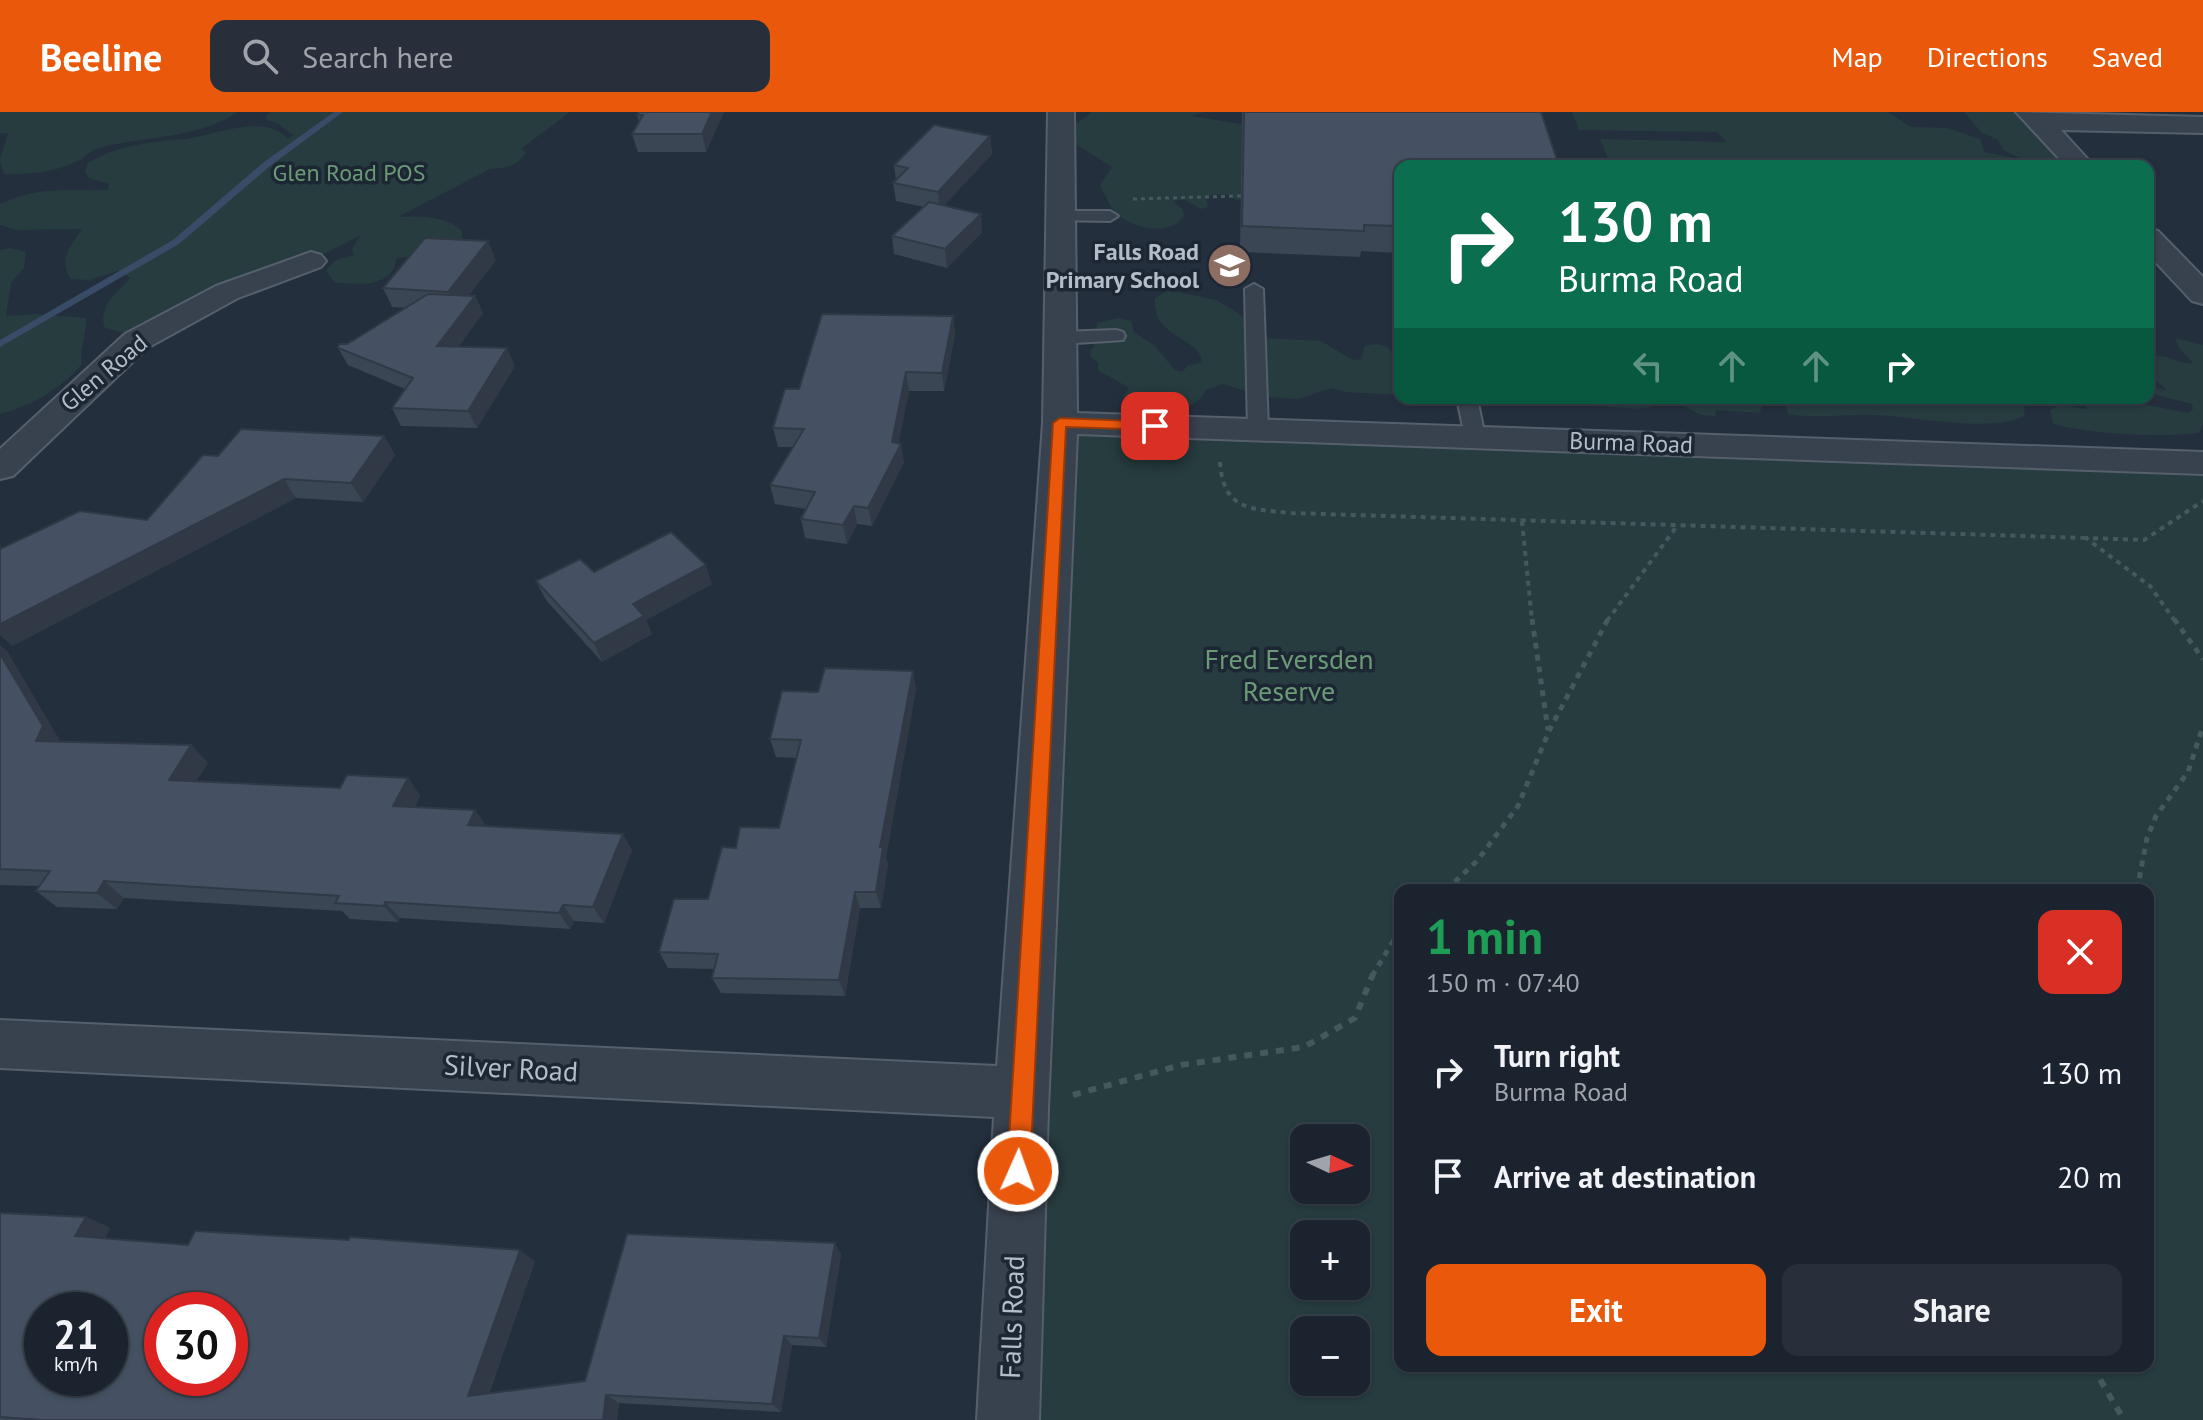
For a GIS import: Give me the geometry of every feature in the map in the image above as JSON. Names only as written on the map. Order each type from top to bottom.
[{"type":"street","name":"Falls Road","points":[[1008,1420],[1022,1101],[1060,423],[1061,112]]},
{"type":"street","points":[[2034,117],[2203,125]]},
{"type":"street","points":[[2034,117],[2075,160]]},
{"type":"street","points":[[2154,243],[2203,295]]},
{"type":"street","name":"Glen Road","points":[[0,468],[136,341],[227,292],[311,261]]},
{"type":"street","name":"Burma Road","points":[[1060,423],[2203,463]]},
{"type":"street","name":"Silver Road","points":[[0,1044],[1022,1101]]},
{"type":"lane","points":[[1060,210],[1110,216]]},
{"type":"lane","points":[[1254,289],[1258,430]]},
{"type":"lane","points":[[1060,338],[1116,336]]},
{"type":"lane","points":[[1468,404],[1475,437]]},
{"type":"path","points":[[1060,210],[1241,196]]},
{"type":"path","points":[[1220,429],[1219,477],[1223,491],[1240,505],[1291,513],[2144,540],[2203,500]]},
{"type":"path","points":[[1522,521],[1534,644],[1549,731]]},
{"type":"path","points":[[1452,884],[1477,861],[1518,806],[1549,731],[1608,619],[1677,525]]},
{"type":"path","points":[[2086,538],[2150,586],[2203,659]]},
{"type":"path","points":[[2138,884],[2147,838],[2156,816],[2188,772],[2203,726]]},
{"type":"path","points":[[1022,1101],[1181,1065],[1304,1047],[1355,1018],[1375,968],[1394,939]]},
{"type":"path","points":[[2096,1372],[2124,1420]]},
{"type":"green space","points":[[0,112],[238,112],[222,121],[188,132],[96,149],[60,168],[4,174],[0,160],[8,133],[0,134]]},
{"type":"green space","name":"Glen Road POS","points":[[271,112],[570,112],[521,149],[526,152],[515,164],[490,169],[398,217],[432,218],[455,226],[462,231],[462,239],[448,248],[432,254],[397,258],[394,269],[382,280],[357,284],[334,282],[326,270],[336,260],[354,255],[352,249],[360,236],[227,302],[200,320],[169,331],[136,334],[104,327],[107,306],[130,278],[118,271],[89,280],[70,279],[66,258],[82,229],[16,230],[0,225],[0,204],[14,198],[53,191],[108,190],[109,184],[89,178],[85,172],[88,163],[123,148],[253,126],[278,131],[288,139],[293,135],[267,120],[266,116]]},
{"type":"green space","points":[[1092,112],[1204,112],[1192,116],[1248,125],[1251,197],[1236,200],[1226,194],[1211,195],[1206,199],[1208,207],[1201,209],[1183,199],[1173,201],[1183,210],[1184,216],[1178,223],[1170,227],[1150,228],[1130,223],[1113,210],[1100,185],[1112,167],[1069,140],[1073,126]]},
{"type":"green space","points":[[1572,112],[1888,112],[1911,127],[1947,128],[1980,139],[1985,152],[2018,160],[1609,160],[1600,139],[1726,142],[1717,132],[1579,130]]},
{"type":"green space","points":[[1964,112],[2015,112],[2034,122],[2074,160],[2024,160],[2003,150],[1998,140],[1981,132]]},
{"type":"green space","points":[[10,248],[26,252],[24,268],[11,283],[6,316],[36,314],[86,318],[86,324],[82,364],[55,389],[24,406],[0,414],[0,250]]},
{"type":"green space","points":[[1168,290],[1216,300],[1238,313],[1265,338],[1321,341],[1353,360],[1361,359],[1365,346],[1384,346],[1394,353],[1394,395],[1345,392],[1332,388],[1298,399],[1266,397],[1223,384],[1206,390],[1199,400],[1185,408],[1150,409],[1127,402],[1123,396],[1129,388],[1098,370],[1098,363],[1091,357],[1097,323],[1118,318],[1131,321],[1134,332],[1155,346],[1174,369],[1182,372],[1188,365],[1202,363],[1193,347],[1161,322],[1156,312],[1155,298]]},
{"type":"green space","points":[[2175,338],[2203,345],[2203,424],[2199,433],[2126,434],[2053,424],[2050,410],[2059,405],[2087,409],[2085,404],[2143,404],[2188,413],[2193,409],[2192,404],[2154,394],[2154,386],[2167,390],[2154,379],[2154,356],[2193,363],[2179,348]]},
{"type":"green space","points":[[1567,404],[1653,404],[1638,409]]},
{"type":"green space","points":[[1680,404],[1761,404],[1762,407],[1759,413],[1716,410],[1715,416],[1701,415]]},
{"type":"green space","points":[[1786,404],[2025,406],[2024,416],[2010,421],[1973,424],[1876,415],[1788,414]]},
{"type":"green space","name":"Fred Eversden Reserve","points":[[1060,423],[2203,463],[2203,1420],[1008,1420]]},
{"type":"building","points":[[639,112],[712,112],[702,134],[632,134],[643,115],[637,115]]},
{"type":"building","points":[[1244,112],[1541,112],[1557,160],[1394,160],[1394,226],[1364,225],[1364,231],[1242,226]]},
{"type":"building","points":[[934,125],[990,136],[938,192],[893,183],[908,168],[894,165]]},
{"type":"building","points":[[929,202],[981,214],[945,249],[892,236]]},
{"type":"building","points":[[425,238],[488,241],[448,292],[383,288]]},
{"type":"building","points":[[428,294],[475,296],[437,346],[507,348],[468,411],[392,408],[413,378],[338,348],[339,344],[347,344]]},
{"type":"building","points":[[822,314],[953,316],[942,373],[906,372],[892,442],[901,444],[868,508],[854,506],[843,525],[801,519],[815,492],[770,485],[804,429],[773,428],[785,389],[799,389]]},
{"type":"building","points":[[241,429],[384,436],[351,483],[284,479],[0,624],[0,549],[80,511],[147,520],[203,455],[218,456]]},
{"type":"building","points":[[671,532],[706,565],[633,604],[644,616],[594,643],[536,581],[580,559],[594,572]]},
{"type":"building","points":[[0,654],[43,726],[36,741],[191,745],[169,780],[340,788],[347,775],[408,778],[393,806],[475,810],[468,825],[623,834],[593,907],[563,905],[559,913],[385,902],[384,906],[335,903],[339,896],[104,881],[97,893],[36,891],[50,871],[0,869]]},
{"type":"building","points":[[825,668],[913,671],[880,847],[883,847],[876,892],[855,892],[839,980],[712,978],[718,954],[659,952],[674,899],[708,899],[722,847],[736,848],[740,827],[779,828],[801,740],[770,739],[782,691],[818,692]]},
{"type":"building","points":[[0,1213],[86,1217],[75,1236],[188,1245],[195,1231],[349,1240],[350,1237],[520,1250],[468,1396],[585,1381],[627,1234],[835,1243],[819,1338],[784,1336],[772,1404],[606,1395],[603,1420],[42,1420],[0,1417]]},
{"type":"waterway","points":[[0,344],[176,242],[267,164],[339,112]]},
{"type":"place","name":"Falls Road Primary School","points":[[1230,266]]},
{"type":"route","points":[[1018,1171],[1060,423],[1155,426]]}]
